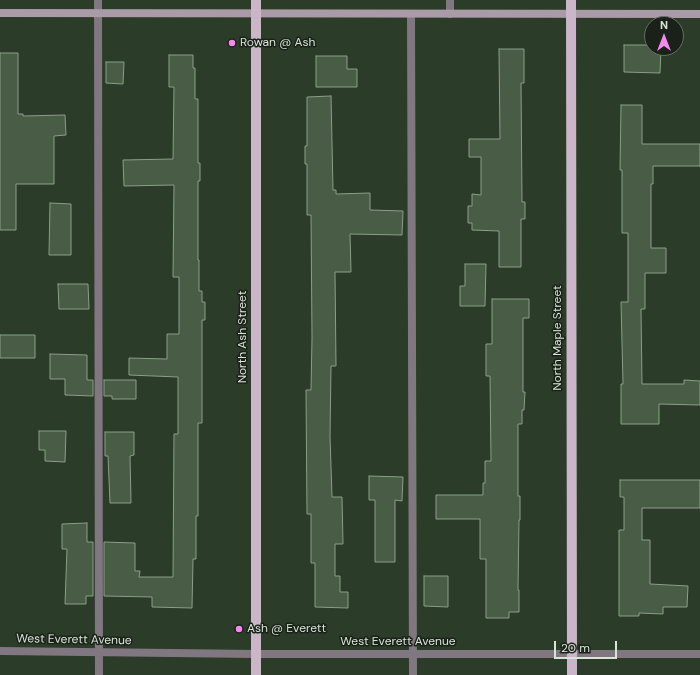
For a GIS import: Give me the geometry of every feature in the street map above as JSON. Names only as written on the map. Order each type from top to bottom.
[{"type":"main road","name":"North Ash Street","points":[[256,0],[256,675]]},
{"type":"main road","name":"North Maple Street","points":[[571,0],[572,675]]},
{"type":"street","points":[[98,0],[98,675]]},
{"type":"street","points":[[450,0],[450,14]]},
{"type":"street","points":[[0,13],[700,14]]},
{"type":"street","points":[[411,14],[413,675]]},
{"type":"street","name":"West Everett Avenue","points":[[0,652],[256,654],[700,654]]},
{"type":"building","points":[[624,45],[644,45],[644,56],[661,56],[660,73],[624,72]]},
{"type":"building","points":[[499,49],[524,49],[524,83],[521,83],[522,202],[525,202],[525,219],[521,219],[521,267],[499,267],[499,231],[472,230],[472,223],[468,223],[468,206],[472,206],[472,194],[481,195],[481,157],[469,157],[469,139],[500,139]]},
{"type":"building","points":[[0,53],[18,53],[18,114],[23,114],[23,116],[65,115],[66,135],[54,136],[54,184],[16,184],[16,230],[0,230]]},
{"type":"building","points":[[169,55],[193,55],[193,68],[195,68],[195,99],[198,99],[198,163],[200,163],[200,181],[198,181],[198,260],[199,291],[202,291],[202,302],[205,302],[205,320],[202,320],[202,423],[198,423],[198,516],[196,516],[196,559],[193,559],[192,608],[152,607],[152,597],[104,596],[104,542],[135,543],[135,571],[140,571],[139,577],[173,577],[174,434],[178,434],[178,377],[129,375],[129,358],[167,359],[167,334],[179,334],[179,277],[173,277],[174,185],[124,186],[123,160],[173,159],[174,87],[169,87]]},
{"type":"building","points":[[316,56],[347,56],[347,69],[357,69],[357,87],[316,87]]},
{"type":"building","points":[[106,62],[124,62],[123,84],[106,83]]},
{"type":"building","points":[[331,96],[333,190],[336,190],[336,194],[370,193],[370,210],[403,211],[402,235],[350,234],[351,272],[335,272],[336,366],[331,366],[330,436],[332,497],[342,497],[343,544],[335,544],[335,576],[340,576],[340,592],[348,592],[348,608],[315,607],[315,563],[311,563],[311,514],[307,514],[306,390],[311,390],[312,338],[311,215],[307,215],[307,164],[305,164],[305,146],[307,146],[307,97]]},
{"type":"building","points":[[621,105],[642,105],[642,144],[700,144],[700,166],[653,166],[653,184],[651,184],[651,248],[666,248],[666,273],[645,273],[645,309],[641,309],[642,384],[684,384],[684,380],[700,381],[700,405],[659,404],[659,424],[621,424],[621,384],[623,384],[621,302],[628,302],[628,233],[622,233],[622,170],[620,170]]},
{"type":"building","points":[[50,203],[71,204],[71,255],[49,255]]},
{"type":"building","points":[[465,264],[486,264],[485,306],[460,306],[460,286],[465,286]]},
{"type":"building","points":[[58,284],[88,284],[89,309],[59,309]]},
{"type":"building","points":[[492,299],[529,299],[529,318],[523,318],[524,410],[522,410],[522,424],[518,424],[518,496],[520,496],[519,612],[509,612],[509,618],[486,618],[486,559],[480,559],[480,519],[436,519],[436,495],[483,495],[483,483],[485,483],[485,461],[491,461],[490,376],[486,376],[486,344],[492,344]]},
{"type":"building","points":[[0,335],[35,335],[35,358],[0,358]]},
{"type":"building","points":[[50,354],[87,355],[87,380],[93,380],[93,396],[65,395],[65,379],[50,379]]},
{"type":"building","points":[[104,380],[136,380],[136,399],[112,399],[112,396],[104,396]]},
{"type":"building","points":[[39,431],[66,431],[65,462],[45,461],[45,450],[39,450]]},
{"type":"building","points":[[105,432],[134,432],[134,455],[130,456],[131,503],[110,503],[108,456],[105,456]]},
{"type":"building","points":[[369,476],[403,477],[402,501],[395,500],[395,562],[375,562],[375,500],[369,500]]},
{"type":"building","points":[[620,480],[700,480],[700,508],[642,508],[642,540],[650,540],[650,584],[688,586],[687,607],[663,607],[663,614],[639,613],[639,616],[619,616],[619,530],[624,530],[624,497],[620,497]]},
{"type":"building","points":[[87,523],[87,542],[93,542],[93,596],[86,596],[86,604],[65,604],[67,549],[62,549],[62,524]]},
{"type":"building","points":[[424,576],[448,576],[448,607],[424,606]]},
{"type":"place","name":"Rowan @ Ash","points":[[232,43]]},
{"type":"place","name":"Ash @ Everett","points":[[239,629]]}]
